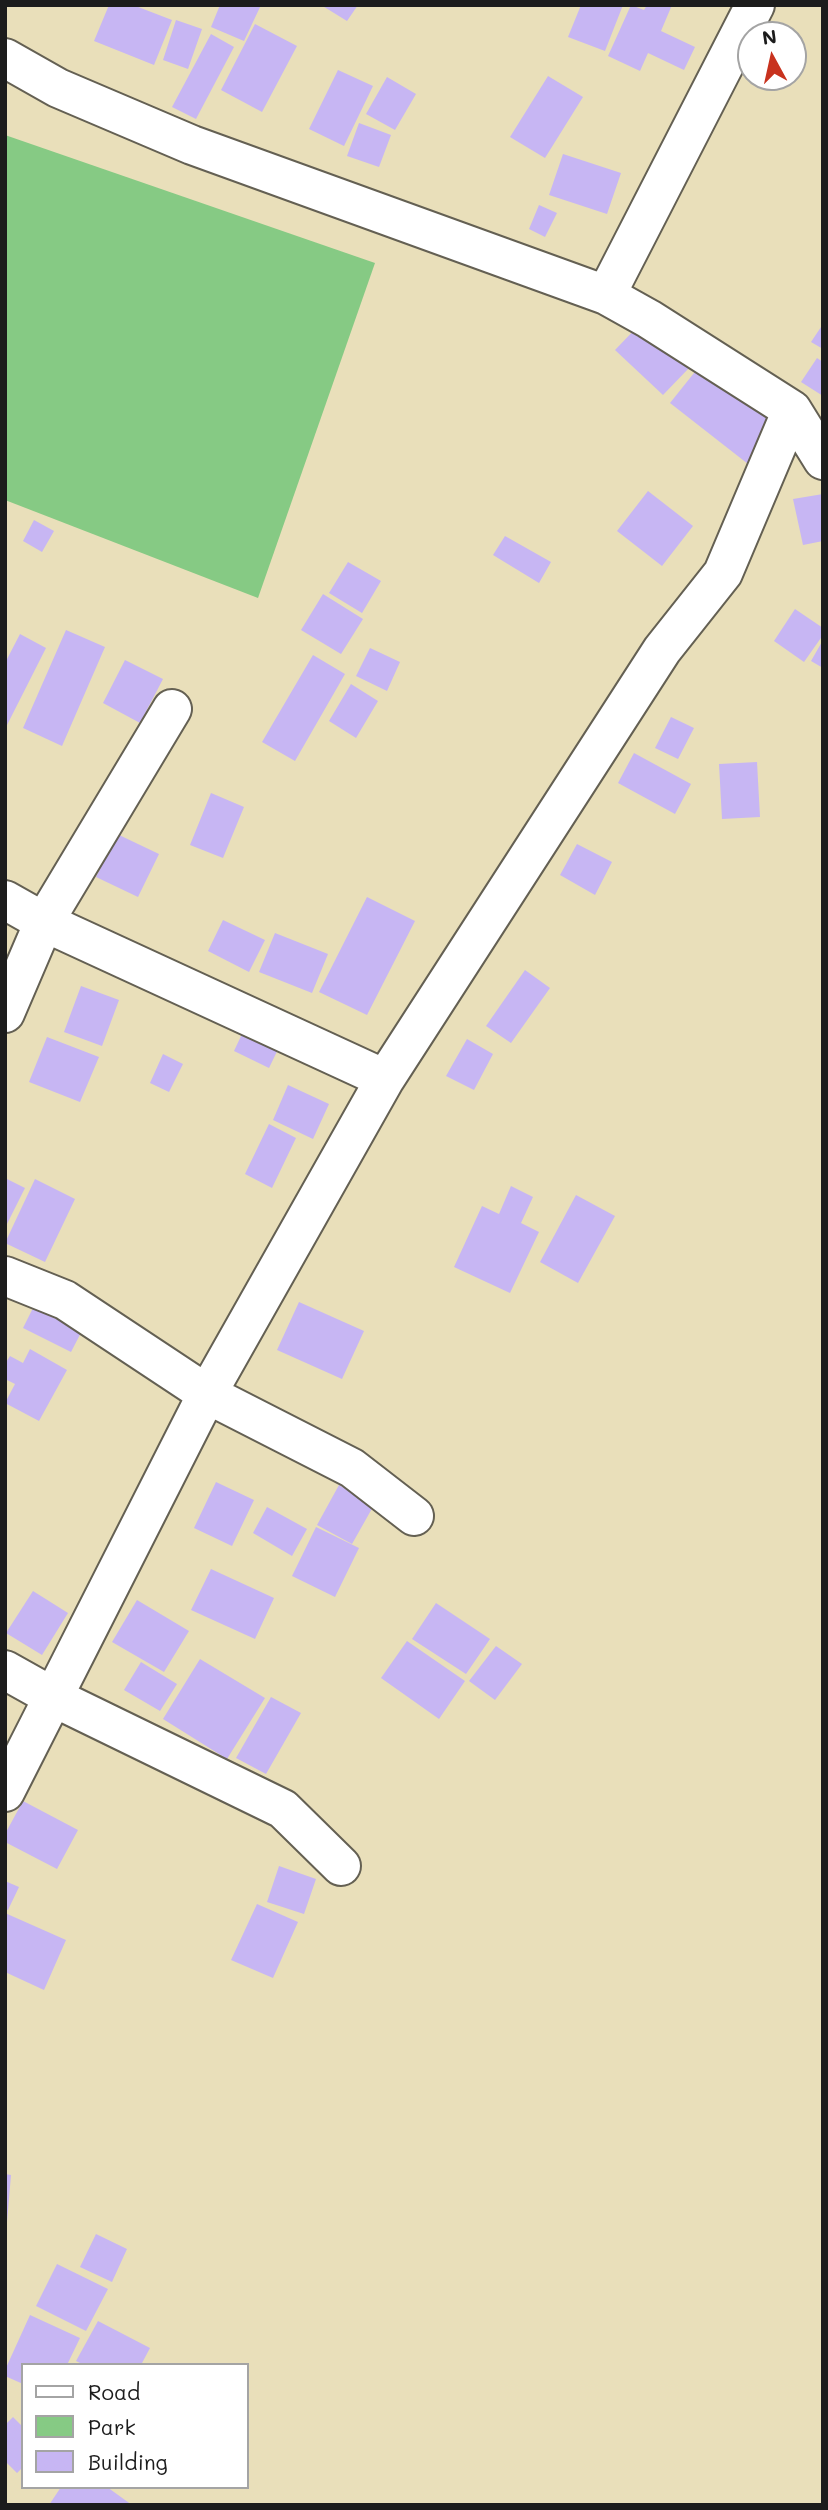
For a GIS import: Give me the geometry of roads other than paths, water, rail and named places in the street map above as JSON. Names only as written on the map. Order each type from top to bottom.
[{"type":"street","points":[[606,295],[755,5]]},
{"type":"street","points":[[5,58],[58,88],[192,145],[606,295],[649,319],[792,410],[823,460]]},
{"type":"street","points":[[5,1792],[207,1394],[385,1079],[662,650],[723,573],[792,410]]},
{"type":"street","points":[[5,1013],[44,922],[172,709]]},
{"type":"street","points":[[5,900],[44,922],[385,1079]]},
{"type":"street","points":[[5,1276],[65,1300],[207,1394],[352,1468],[414,1516]]},
{"type":"street","points":[[5,1670],[55,1698],[283,1809],[341,1866]]}]
